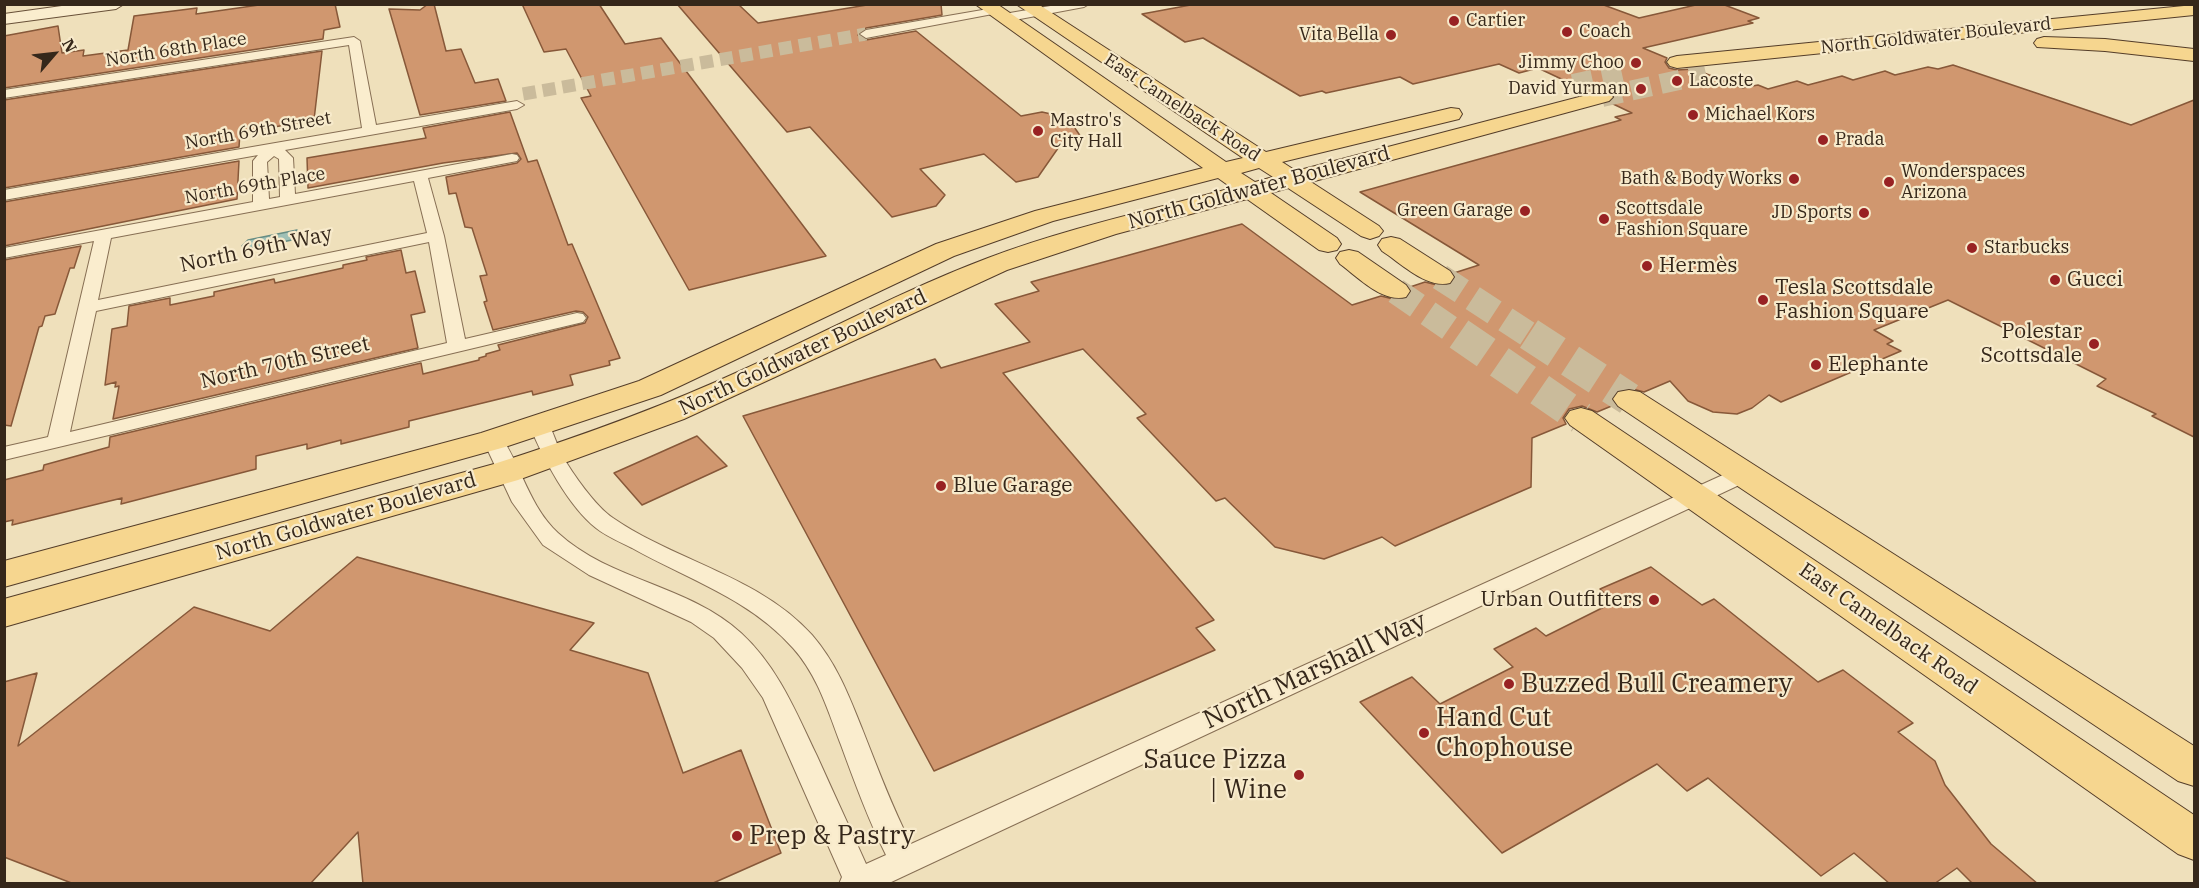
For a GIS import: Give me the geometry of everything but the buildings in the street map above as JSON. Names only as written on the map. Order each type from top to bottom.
[{"type":"main road","name":"East Camelback Road","points":[[1031,9],[1440,277]]},
{"type":"main road","name":"North Goldwater Boulevard","points":[[1677,62],[2194,10]]},
{"type":"main road","name":"East Camelback Road","points":[[994,11],[1396,291]]},
{"type":"main road","points":[[2097,20],[2170,31]]},
{"type":"main road","name":"North Goldwater Boulevard","points":[[1706,74],[2021,43],[2115,46],[2194,56]]},
{"type":"main road","name":"North Goldwater Boulevard","points":[[4,574],[493,440],[546,441],[683,408],[984,269],[1107,229],[1464,133],[1544,102],[1587,91],[1544,102]]},
{"type":"main road","name":"North Goldwater Boulevard","points":[[4,613],[506,472],[546,441],[650,388],[945,250],[1066,209],[1473,108]]},
{"type":"main road","points":[[1629,399],[2194,768]]},
{"type":"main road","name":"East Camelback Road","points":[[1581,418],[2194,840]]},
{"type":"street","points":[[4,19],[116,4]]},
{"type":"street","points":[[866,34],[994,11],[1084,4]]},
{"type":"street","name":"North 68th Place","points":[[4,94],[354,41],[370,131]]},
{"type":"street","name":"North 69th Street","points":[[4,195],[517,105]]},
{"type":"street","points":[[261,205],[260,161],[273,148],[286,158],[288,200]]},
{"type":"street","name":"North 69th Place","points":[[4,253],[512,158]]},
{"type":"street","points":[[420,176],[436,236],[457,347]]},
{"type":"street","points":[[58,441],[104,234]]},
{"type":"street","name":"North 69th Way","points":[[86,308],[436,236]]},
{"type":"street","name":"North 70th Street","points":[[4,454],[577,318]]},
{"type":"street","points":[[493,440],[506,472],[548,536],[580,560],[611,577],[699,615],[730,636],[760,670],[775,694],[856,882]]},
{"type":"street","points":[[546,441],[586,504],[604,523],[683,566],[735,589],[768,610],[802,641],[827,674],[883,819],[904,861]]},
{"type":"street","name":"North Marshall Way","points":[[856,882],[1744,474]]},
{"type":"water","points":[[297,230],[297,239],[247,249],[247,246],[242,246],[248,240]]},
{"type":"tunnel","points":[[523,94],[866,34]]},
{"type":"tunnel","points":[[1573,84],[1628,72]]},
{"type":"tunnel","points":[[1602,97],[1706,74]]},
{"type":"tunnel","points":[[1440,277],[1531,336]]},
{"type":"tunnel","points":[[1396,291],[1461,336]]},
{"type":"tunnel","points":[[1459,334],[1581,418]]},
{"type":"tunnel","points":[[1529,334],[1629,399]]},
{"type":"place","name":"Cartier","points":[[1454,21]]},
{"type":"place","name":"Coach","points":[[1567,32]]},
{"type":"place","name":"Vita Bella","points":[[1391,35]]},
{"type":"place","name":"Jimmy Choo","points":[[1636,63]]},
{"type":"place","name":"Lacoste","points":[[1677,81]]},
{"type":"place","name":"David Yurman","points":[[1641,89]]},
{"type":"place","name":"Michael Kors","points":[[1693,115]]},
{"type":"place","name":"Mastro's City Hall","points":[[1038,131]]},
{"type":"place","name":"Prada","points":[[1823,140]]},
{"type":"place","name":"Bath & Body Works","points":[[1794,179]]},
{"type":"place","name":"Wonderspaces Arizona","points":[[1889,182]]},
{"type":"place","name":"Green Garage","points":[[1525,211]]},
{"type":"place","name":"JD Sports","points":[[1864,213]]},
{"type":"place","name":"Scottsdale Fashion Square","points":[[1604,219]]},
{"type":"place","name":"Starbucks","points":[[1972,248]]},
{"type":"place","name":"Hermès","points":[[1647,266]]},
{"type":"place","name":"Gucci","points":[[2055,280]]},
{"type":"place","name":"Tesla Scottsdale Fashion Square","points":[[1763,300]]},
{"type":"place","name":"Polestar Scottsdale","points":[[2094,344]]},
{"type":"place","name":"Elephante","points":[[1816,365]]},
{"type":"place","name":"Blue Garage","points":[[941,486]]},
{"type":"place","name":"Urban Outfitters","points":[[1654,600]]},
{"type":"place","name":"Buzzed Bull Creamery","points":[[1509,684]]},
{"type":"place","name":"Hand Cut Chophouse","points":[[1424,733]]},
{"type":"place","name":"Sauce Pizza | Wine","points":[[1299,775]]},
{"type":"place","name":"Prep & Pastry","points":[[737,836]]}]
